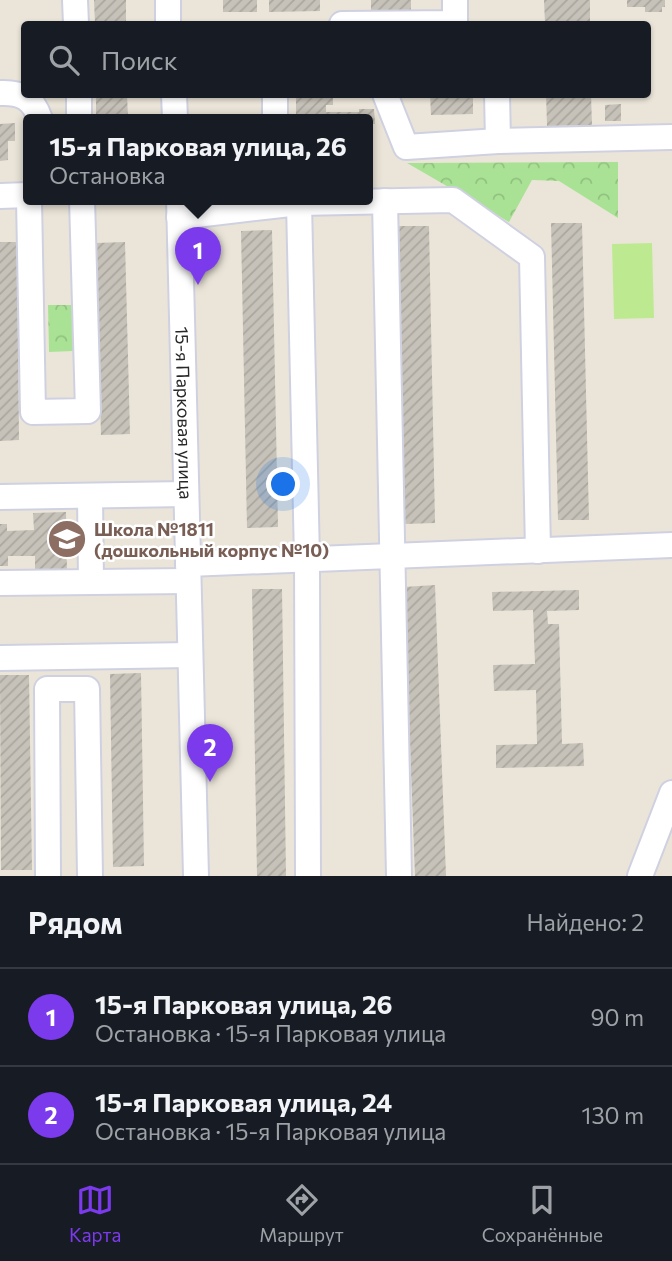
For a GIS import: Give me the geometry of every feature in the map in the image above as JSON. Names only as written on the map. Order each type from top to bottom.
[{"type":"street","points":[[75,0],[76,21]]},
{"type":"street","points":[[168,0],[168,21]]},
{"type":"street","points":[[341,0],[342,21]]},
{"type":"street","points":[[384,21],[455,16]]},
{"type":"street","points":[[0,93],[21,95]]},
{"type":"street","points":[[27,98],[36,106],[38,114]]},
{"type":"street","points":[[387,98],[406,147],[498,141],[672,137]]},
{"type":"street","points":[[497,98],[498,141]]},
{"type":"street","points":[[0,196],[23,197]]},
{"type":"street","points":[[373,201],[453,200],[532,257],[538,551]]},
{"type":"street","points":[[385,201],[399,876]]},
{"type":"street","points":[[29,205],[33,412],[88,411],[82,205]]},
{"type":"street","points":[[179,208],[244,205]]},
{"type":"street","points":[[308,876],[310,205]]},
{"type":"street","name":"15-я Парковая улица","points":[[179,208],[196,876]]},
{"type":"street","points":[[0,497],[186,494]]},
{"type":"street","points":[[90,496],[91,582]]},
{"type":"street","points":[[0,583],[91,582],[307,559],[672,545]]},
{"type":"street","points":[[0,658],[190,655]]},
{"type":"street","points":[[47,657],[48,876]]},
{"type":"street","points":[[47,689],[87,689],[90,876]]},
{"type":"street","points":[[640,876],[672,793]]},
{"type":"green space","points":[[618,162],[618,218],[559,181],[532,180],[509,222],[407,163]]},
{"type":"green space","points":[[652,243],[654,318],[614,319],[612,244]]},
{"type":"green space","points":[[48,305],[72,305],[73,351],[49,352]]},
{"type":"building","points":[[94,0],[126,0],[126,21],[95,21]]},
{"type":"building","points":[[223,0],[257,0],[257,12],[223,12]]},
{"type":"building","points":[[269,0],[320,0],[320,11],[269,12]]},
{"type":"building","points":[[371,0],[411,0],[411,19],[371,19]]},
{"type":"building","points":[[544,0],[590,0],[590,21],[545,21]]},
{"type":"building","points":[[627,0],[665,0],[665,7],[662,7],[662,12],[645,12],[645,7],[627,7]]},
{"type":"building","points":[[96,98],[127,98],[128,114],[96,114]]},
{"type":"building","points":[[296,98],[333,98],[333,105],[326,105],[326,112],[374,109],[375,124],[373,114],[296,114]]},
{"type":"building","points":[[430,98],[473,98],[473,114],[431,115]]},
{"type":"building","points":[[546,98],[591,98],[592,125],[547,126]]},
{"type":"building","points":[[621,104],[621,121],[605,121],[605,105]]},
{"type":"building","points":[[15,123],[15,141],[8,141],[8,160],[0,161],[0,124]]},
{"type":"building","points":[[551,223],[582,223],[589,520],[558,520]]},
{"type":"building","points":[[398,226],[429,226],[435,523],[404,524]]},
{"type":"building","points":[[272,230],[278,527],[247,528],[241,231]]},
{"type":"building","points":[[0,242],[17,242],[19,440],[0,441]]},
{"type":"building","points":[[125,242],[130,434],[101,435],[96,243]]},
{"type":"building","points":[[66,512],[67,574],[35,575],[35,556],[8,556],[8,566],[0,566],[0,524],[7,524],[7,531],[34,530],[33,513]]},
{"type":"building","points":[[435,585],[446,876],[415,876],[404,587]]},
{"type":"building","points":[[252,589],[282,589],[286,876],[257,876]]},
{"type":"building","points":[[579,590],[579,610],[547,611],[548,624],[559,624],[562,744],[583,743],[584,766],[496,768],[496,745],[537,744],[536,690],[494,691],[493,665],[535,664],[533,610],[493,611],[492,592]]},
{"type":"building","points":[[141,673],[144,866],[113,867],[110,674]]},
{"type":"building","points":[[0,675],[29,675],[32,870],[1,870]]},
{"type":"place","name":"15-я Парковая улица, 26","points":[[198,285]]},
{"type":"place","name":"Школа №1811 (дошкольный корпус №10)","points":[[67,539]]},
{"type":"place","name":"15-я Парковая улица, 24","points":[[210,782]]}]
